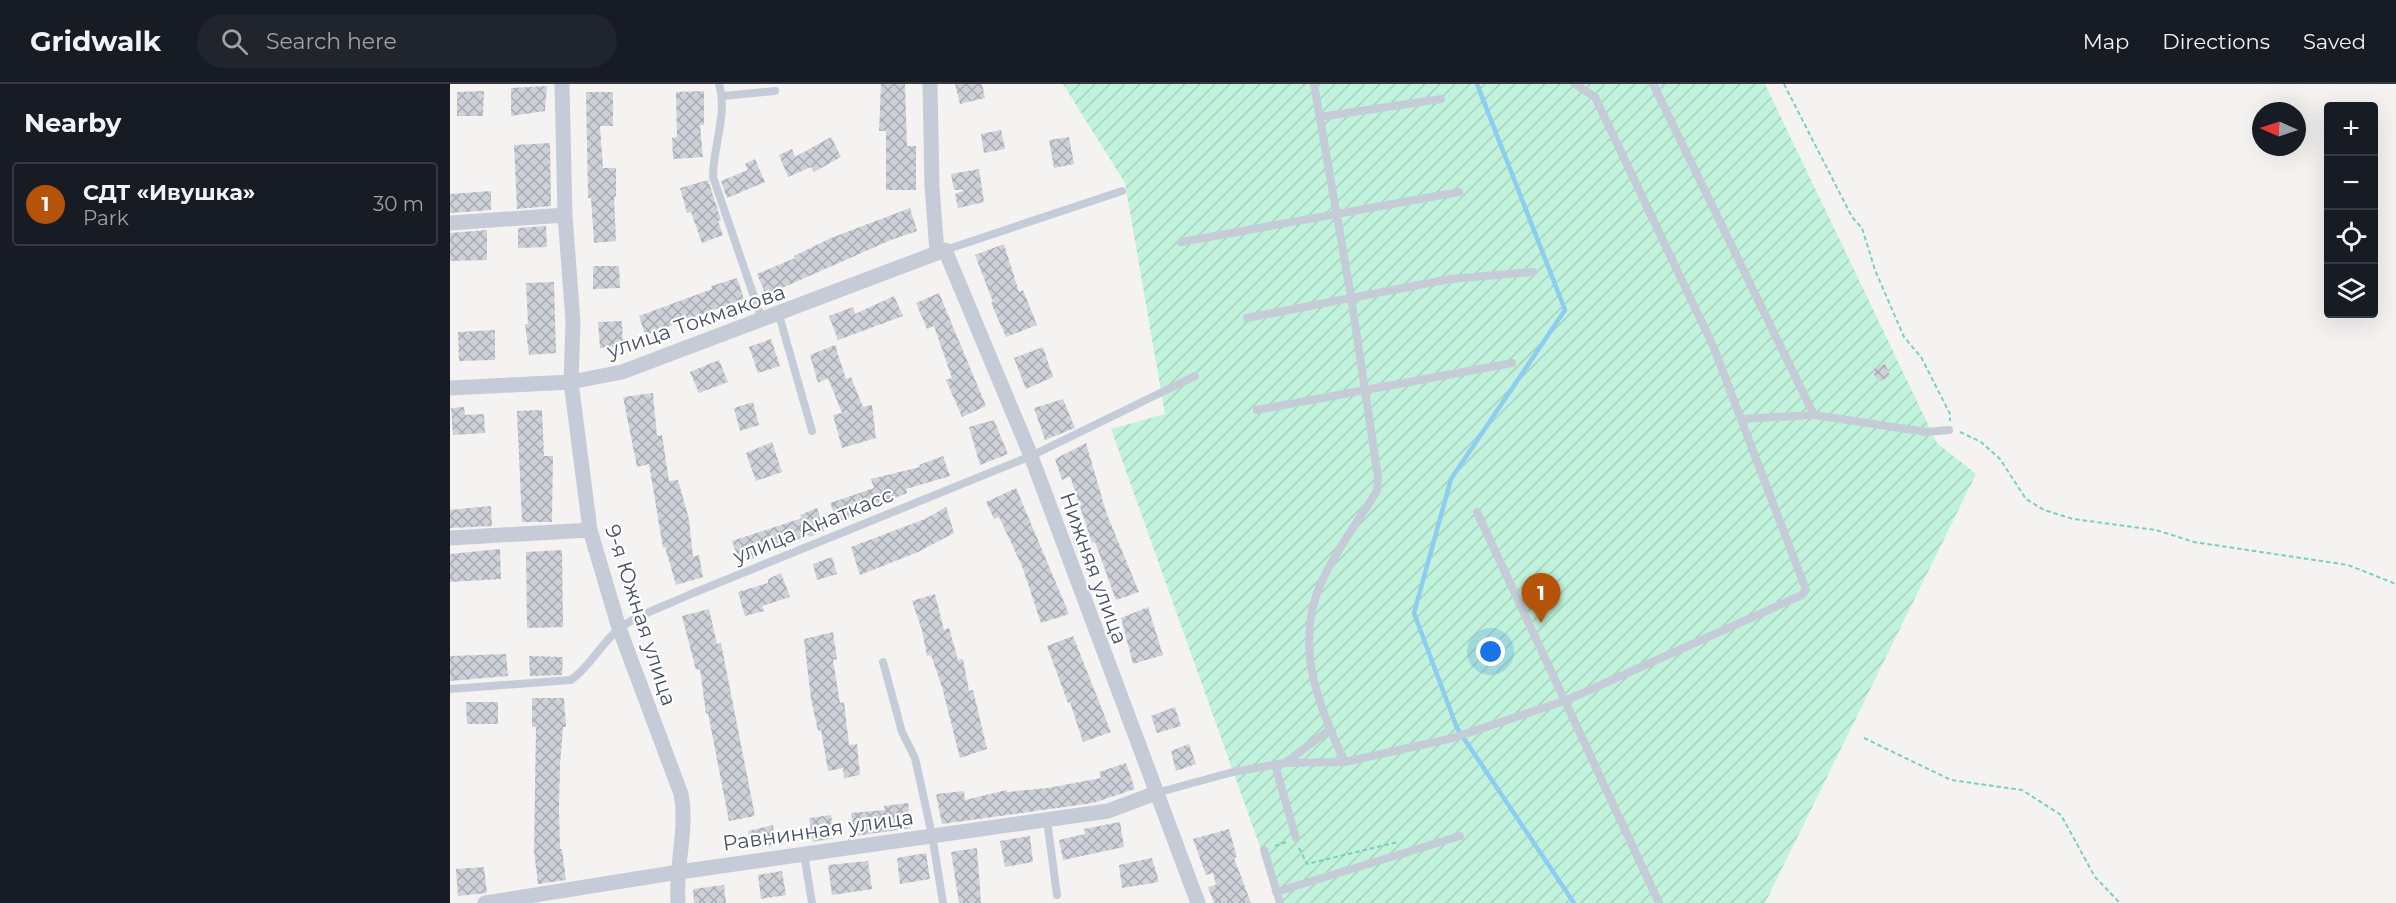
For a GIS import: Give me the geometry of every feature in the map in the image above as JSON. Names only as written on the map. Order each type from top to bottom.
[{"type":"street","name":"9-я Южная улица","points":[[562,84],[565,215],[573,322],[571,382],[590,530],[619,628],[681,794],[684,808],[678,903]]},
{"type":"street","name":"Нижняя улица","points":[[930,84],[932,186],[941,251],[1030,456],[1198,903]]},
{"type":"street","points":[[450,223],[565,215]]},
{"type":"street","name":"улица Токмакова","points":[[450,388],[571,382],[622,372],[780,315],[941,251]]},
{"type":"street","points":[[450,538],[590,530]]},
{"type":"street","name":"Равнинная улица","points":[[485,903],[679,872],[1108,810],[1156,793]]},
{"type":"lane","points":[[720,84],[723,96],[713,157],[713,177],[763,321]]},
{"type":"lane","points":[[1314,84],[1351,297],[1378,477],[1377,491],[1322,581],[1313,607],[1308,634],[1312,677],[1329,730],[1345,762]]},
{"type":"lane","points":[[1156,793],[1222,774],[1280,764],[1345,762],[1470,733],[1567,700],[1802,595],[1806,590],[1714,348],[1595,97],[1575,84]]},
{"type":"lane","points":[[1653,84],[1814,415]]},
{"type":"lane","points":[[723,96],[775,91]]},
{"type":"lane","points":[[1320,117],[1441,99]]},
{"type":"lane","points":[[941,251],[1122,191]]},
{"type":"lane","points":[[1181,242],[1337,216],[1459,192]]},
{"type":"lane","points":[[1247,318],[1450,279],[1533,272]]},
{"type":"lane","points":[[780,315],[812,431]]},
{"type":"lane","points":[[1257,410],[1512,363]]},
{"type":"lane","name":"улица Анаткасс","points":[[450,689],[571,680],[582,672],[619,628],[691,594],[1030,456],[1195,376]]},
{"type":"lane","points":[[1741,419],[1814,415],[1926,432],[1949,430]]},
{"type":"lane","points":[[1477,512],[1567,700],[1659,903]]},
{"type":"lane","points":[[883,662],[902,732],[915,758],[932,835],[943,903]]},
{"type":"lane","points":[[1280,764],[1329,730]]},
{"type":"lane","points":[[1280,764],[1296,838]]},
{"type":"lane","points":[[1047,820],[1057,895]]},
{"type":"lane","points":[[1275,892],[1460,836]]},
{"type":"lane","points":[[1264,850],[1280,903]]},
{"type":"lane","points":[[804,854],[812,903]]},
{"type":"path","points":[[1784,84],[1852,217],[1862,228],[1875,270],[1904,337],[1921,357],[1950,414],[1949,430],[1963,432],[1981,442],[2000,459],[2026,499],[2044,510],[2073,519],[2156,530],[2194,542],[2348,565],[2396,584]]},
{"type":"path","points":[[1864,738],[1951,780],[2022,790],[2061,815],[2095,877],[2120,903]]},
{"type":"path","points":[[1264,850],[1296,838],[1307,864],[1404,841]]},
{"type":"green space","points":[[1063,84],[1765,84],[1937,443],[1976,474],[1765,903],[1280,903],[1111,429],[1165,414],[1125,183]]},
{"type":"building","points":[[881,84],[905,84],[907,146],[916,146],[916,190],[886,190],[886,131],[879,131]]},
{"type":"building","points":[[955,84],[982,84],[985,98],[960,104]]},
{"type":"building","points":[[547,86],[545,111],[511,116],[511,88]]},
{"type":"building","points":[[484,91],[483,116],[457,116],[457,92]]},
{"type":"building","points":[[704,91],[704,125],[700,125],[703,157],[673,159],[672,138],[677,137],[676,92]]},
{"type":"building","points":[[586,92],[613,92],[613,126],[600,126],[603,168],[616,168],[616,197],[614,197],[616,241],[594,243],[591,198],[588,198]]},
{"type":"building","points":[[1001,130],[1005,149],[984,153],[981,134]]},
{"type":"building","points":[[831,137],[841,157],[814,172],[811,167],[788,177],[779,155],[792,149],[795,157]]},
{"type":"building","points":[[1069,137],[1074,164],[1054,168],[1049,140]]},
{"type":"building","points":[[550,143],[551,206],[517,209],[514,145]]},
{"type":"building","points":[[755,159],[765,182],[727,198],[721,181],[748,170],[745,164]]},
{"type":"building","points":[[979,169],[984,202],[958,208],[955,194],[965,190],[954,190],[951,174]]},
{"type":"building","points":[[708,180],[721,220],[718,221],[723,235],[702,243],[691,212],[687,213],[680,188]]},
{"type":"building","points":[[491,191],[491,210],[450,213],[450,194]]},
{"type":"building","points":[[910,208],[917,231],[891,240],[766,295],[757,274],[795,258],[794,256],[831,238]]},
{"type":"building","points":[[546,226],[547,247],[518,248],[518,228]]},
{"type":"building","points":[[487,230],[487,260],[450,261],[450,233]]},
{"type":"building","points":[[1004,244],[1019,292],[1023,290],[1037,325],[1006,337],[991,303],[993,302],[975,255]]},
{"type":"building","points":[[593,266],[619,266],[620,288],[593,289]]},
{"type":"building","points":[[737,278],[744,299],[645,335],[639,316],[712,289],[711,286]]},
{"type":"building","points":[[554,282],[556,353],[529,355],[525,324],[528,324],[526,283]]},
{"type":"building","points":[[939,293],[986,406],[962,417],[946,380],[952,378],[934,326],[927,329],[916,303]]},
{"type":"building","points":[[894,296],[903,316],[838,340],[829,316],[853,307],[855,314]]},
{"type":"building","points":[[622,321],[623,347],[600,348],[598,322]]},
{"type":"building","points":[[495,330],[495,360],[459,361],[458,332]]},
{"type":"building","points":[[771,339],[780,366],[758,373],[749,347]]},
{"type":"building","points":[[835,345],[846,379],[851,377],[863,407],[872,405],[876,438],[842,448],[833,415],[842,413],[828,378],[818,383],[810,355]]},
{"type":"building","points":[[1043,347],[1053,377],[1026,389],[1014,358]]},
{"type":"building","points":[[719,360],[728,382],[699,393],[690,372]]},
{"type":"building","points":[[1885,364],[1890,376],[1878,382],[1872,370]]},
{"type":"building","points":[[653,393],[657,436],[662,435],[669,481],[678,480],[689,519],[693,557],[699,555],[703,577],[676,585],[665,547],[663,548],[649,464],[637,467],[623,397]]},
{"type":"building","points":[[1063,399],[1075,428],[1045,440],[1034,408]]},
{"type":"building","points":[[753,402],[759,425],[740,431],[734,408]]},
{"type":"building","points":[[464,407],[465,415],[484,414],[485,433],[453,435],[451,408]]},
{"type":"building","points":[[542,410],[544,456],[553,456],[552,522],[522,522],[517,411]]},
{"type":"building","points":[[994,420],[1008,454],[980,465],[969,427]]},
{"type":"building","points":[[772,442],[782,472],[756,481],[746,453]]},
{"type":"building","points":[[1086,443],[1106,512],[1139,592],[1116,600],[1095,542],[1092,543],[1070,476],[1062,480],[1055,459]]},
{"type":"building","points":[[943,456],[950,476],[906,489],[907,493],[838,522],[830,503],[874,488],[871,479],[920,467],[919,465]]},
{"type":"building","points":[[1016,488],[1069,614],[1041,623],[1022,566],[999,517],[994,519],[986,502]]},
{"type":"building","points":[[491,506],[492,526],[450,528],[450,510]]},
{"type":"building","points":[[946,507],[954,533],[918,552],[860,575],[851,547],[925,519]]},
{"type":"building","points":[[817,508],[824,531],[809,537],[808,535],[740,564],[732,541],[802,518],[800,515]]},
{"type":"building","points":[[500,549],[501,579],[450,582],[450,554]]},
{"type":"building","points":[[562,550],[563,627],[527,628],[526,552]]},
{"type":"building","points":[[832,557],[837,574],[817,580],[813,564]]},
{"type":"building","points":[[781,573],[790,597],[762,606],[764,611],[745,616],[738,592],[768,583],[768,579]]},
{"type":"building","points":[[935,594],[944,630],[949,628],[958,660],[963,659],[969,691],[973,690],[987,749],[960,758],[942,687],[931,655],[927,656],[922,630],[912,601]]},
{"type":"building","points":[[1148,607],[1163,655],[1133,664],[1121,618]]},
{"type":"building","points":[[709,609],[717,644],[721,643],[755,816],[729,821],[708,713],[706,714],[700,669],[696,670],[682,616]]},
{"type":"building","points":[[833,632],[837,659],[833,660],[840,703],[844,702],[849,745],[857,744],[860,775],[844,778],[843,768],[828,771],[821,730],[818,731],[811,699],[804,639]]},
{"type":"building","points":[[1073,636],[1111,732],[1083,742],[1070,702],[1068,703],[1047,646]]},
{"type":"building","points":[[506,654],[508,676],[450,681],[450,656]]},
{"type":"building","points":[[529,656],[563,657],[562,675],[530,676]]},
{"type":"building","points":[[532,698],[564,698],[566,727],[563,727],[559,808],[560,849],[562,849],[566,880],[538,884],[534,851],[536,727],[532,727]]},
{"type":"building","points":[[466,702],[498,702],[498,724],[467,724]]},
{"type":"building","points":[[1175,707],[1181,726],[1157,733],[1151,716]]},
{"type":"building","points":[[1189,744],[1196,764],[1176,771],[1171,751]]},
{"type":"building","points":[[1126,763],[1135,789],[1093,803],[942,824],[936,794],[964,791],[965,800],[1007,790],[1007,792],[1048,788],[1101,778],[1099,772]]},
{"type":"building","points":[[908,803],[911,828],[855,836],[851,813],[885,810],[884,806]]},
{"type":"building","points":[[831,815],[834,838],[813,842],[809,818]]},
{"type":"building","points":[[1120,822],[1124,847],[1063,860],[1059,840],[1085,834],[1084,829]]},
{"type":"building","points":[[773,825],[775,845],[751,848],[748,831]]},
{"type":"building","points":[[1229,829],[1237,857],[1234,858],[1251,903],[1214,903],[1208,887],[1216,885],[1213,873],[1206,875],[1193,839]]},
{"type":"building","points":[[1030,836],[1033,862],[1005,867],[1000,841]]},
{"type":"building","points":[[977,848],[981,903],[959,903],[951,852]]},
{"type":"building","points":[[926,853],[930,879],[900,884],[897,858]]},
{"type":"building","points":[[1152,858],[1159,882],[1122,888],[1119,865]]},
{"type":"building","points":[[868,861],[872,889],[832,895],[828,865]]},
{"type":"building","points":[[484,867],[487,893],[458,896],[456,869]]},
{"type":"building","points":[[782,871],[786,895],[761,899],[758,875]]},
{"type":"building","points":[[724,885],[726,903],[694,903],[693,889]]},
{"type":"waterway","points":[[1477,84],[1565,310],[1451,479],[1414,613],[1457,728],[1574,903]]},
{"type":"place","name":"СДТ «Ивушка»","points":[[1541,623]]}]
